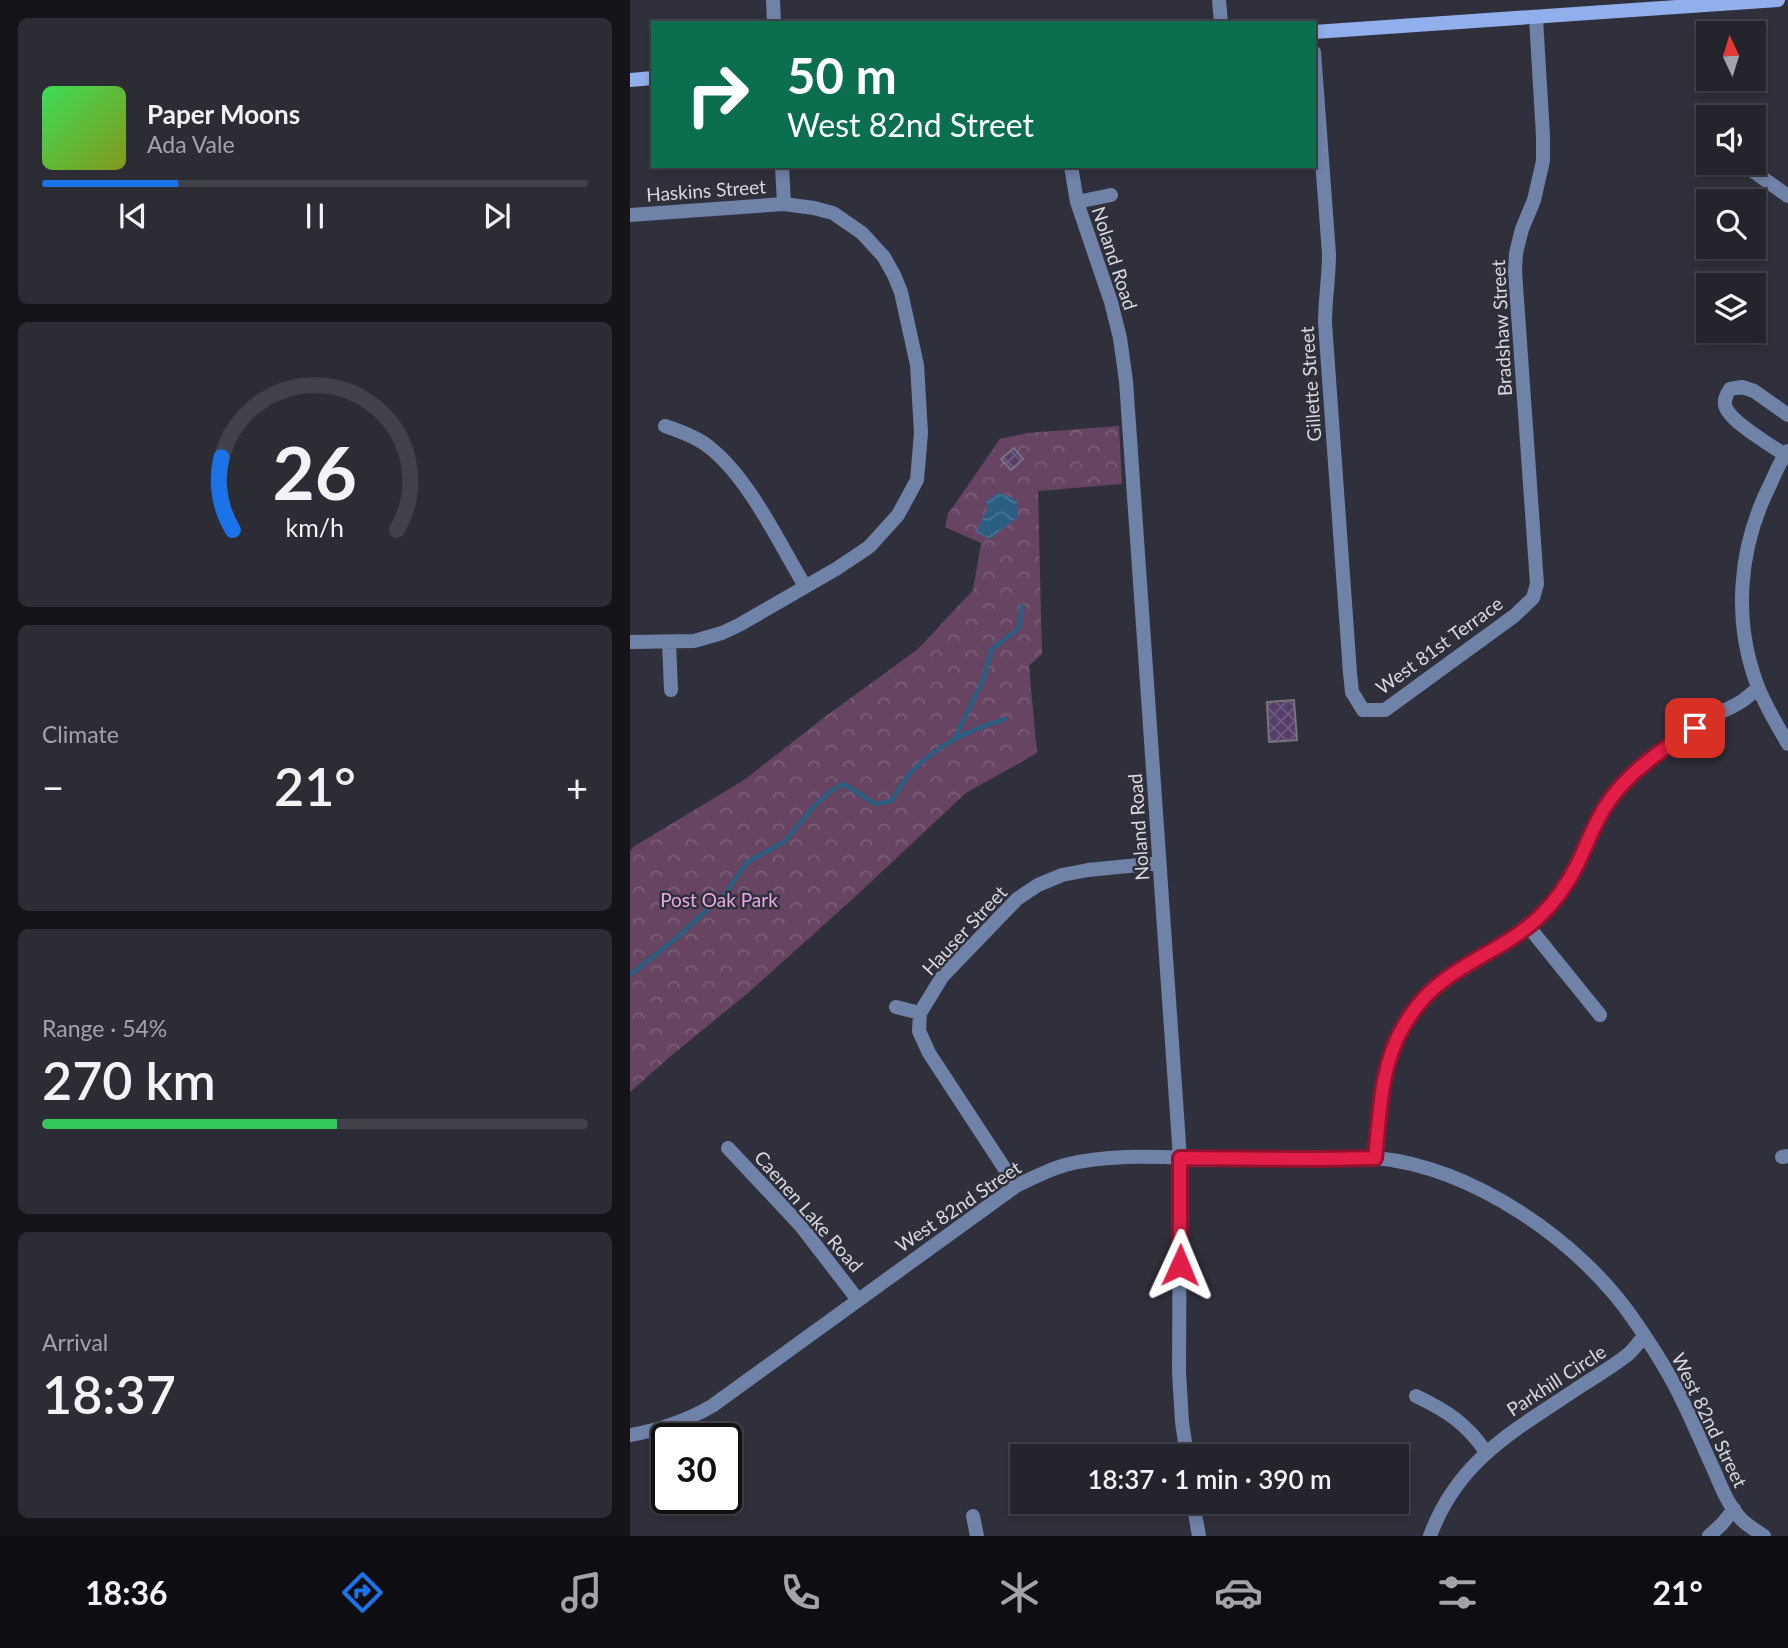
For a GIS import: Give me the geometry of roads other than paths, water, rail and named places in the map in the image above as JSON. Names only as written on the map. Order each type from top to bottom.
[{"type":"street","points":[[773,0],[774,21]]},
{"type":"street","points":[[1220,0],[1221,21]]},
{"type":"street","points":[[1316,32],[1778,0]]},
{"type":"street","name":"Bradshaw Street","points":[[1533,598],[1537,584],[1514,271],[1522,229],[1534,200],[1544,161],[1536,18]]},
{"type":"street","points":[[630,80],[651,78]]},
{"type":"street","name":"Gillette Street","points":[[1316,79],[1329,254],[1325,323],[1350,673],[1352,692],[1363,710]]},
{"type":"street","points":[[630,642],[694,640],[722,633],[739,625],[869,547],[898,515],[917,480],[921,433],[919,385],[912,338],[894,275],[884,257],[862,233],[833,213],[784,204],[782,168]]},
{"type":"street","name":"Noland Road","points":[[1071,168],[1077,202],[1111,302],[1120,338],[1126,381],[1180,1158],[1179,1372],[1185,1444]]},
{"type":"street","points":[[1758,175],[1788,196]]},
{"type":"street","name":"Noland Road","points":[[1077,202],[1111,195]]},
{"type":"street","name":"Haskins Street","points":[[630,215],[784,204]]},
{"type":"street","points":[[1788,415],[1754,391],[1742,387],[1730,389],[1725,397],[1725,407],[1732,417],[1786,453],[1758,511],[1748,543],[1742,583],[1742,613],[1746,646],[1758,688],[1788,744]]},
{"type":"street","points":[[665,426],[707,445],[721,458],[756,503],[805,586]]},
{"type":"street","name":"West 81st Terrace","points":[[1363,710],[1385,710],[1514,616],[1533,598]]},
{"type":"street","points":[[669,642],[671,690]]},
{"type":"street","points":[[1375,1158],[1385,1073],[1392,1049],[1411,1013],[1447,978],[1542,915],[1575,868],[1608,802],[1646,762],[1710,717],[1741,701],[1758,688]]},
{"type":"street","name":"Hauser Street","points":[[920,1013],[942,977],[1017,900],[1038,885],[1062,875],[1088,870],[1159,863]]},
{"type":"street","points":[[1528,926],[1600,1015]]},
{"type":"street","points":[[896,1007],[920,1013],[919,1031],[929,1052],[1016,1186]]},
{"type":"street","name":"Caenen Lake Road","points":[[728,1148],[801,1226],[858,1300]]},
{"type":"street","name":"West 82nd Street","points":[[630,1434],[670,1426],[712,1406],[1016,1186],[1045,1172],[1065,1165],[1111,1157],[1375,1158],[1423,1167],[1458,1179],[1489,1194],[1527,1216],[1590,1269],[1621,1303],[1670,1376],[1734,1509],[1743,1521],[1764,1536]]},
{"type":"street","name":"Parkhill Circle","points":[[1430,1536],[1451,1493],[1486,1452],[1507,1435],[1628,1355],[1644,1336]]},
{"type":"street","points":[[1416,1396],[1460,1421],[1486,1452]]},
{"type":"street","points":[[1709,1536],[1734,1509]]},
{"type":"street","points":[[1196,1514],[1199,1536]]},
{"type":"street","points":[[973,1516],[977,1536]]},
{"type":"water","points":[[999,492],[1017,500],[1018,517],[990,539],[976,532],[988,508],[986,502]]},
{"type":"waterway","points":[[955,738],[983,680],[992,649],[1019,628],[1022,606]]},
{"type":"waterway","points":[[630,975],[726,893],[746,863],[784,842],[817,803],[832,790],[844,784],[875,804],[891,801],[910,774],[930,755],[966,734],[1005,719]]},
{"type":"park label","name":"Post Oak Park","points":[[719,899]]}]
